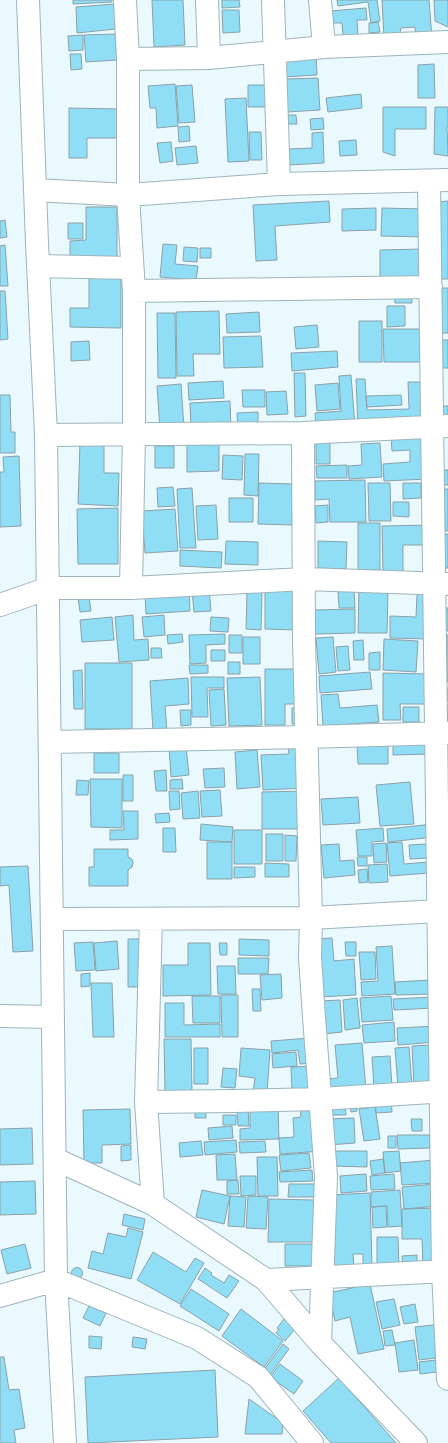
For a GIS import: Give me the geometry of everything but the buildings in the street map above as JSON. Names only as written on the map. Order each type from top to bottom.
[{"type":"street","points":[[28,0],[46,435],[56,1280],[65,1443]]},
{"type":"street","points":[[125,0],[128,59],[128,195],[134,291],[134,434],[131,588]]},
{"type":"street","points":[[207,0],[209,58]]},
{"type":"street","points":[[273,0],[279,184]]},
{"type":"street","points":[[320,0],[324,47]]},
{"type":"street","points":[[128,59],[209,58],[324,47],[448,42]]},
{"type":"street","points":[[35,190],[128,195],[279,184],[439,180],[431,287],[440,426],[443,883],[438,911],[444,943],[444,1091],[448,1379]]},
{"type":"street","points":[[38,266],[132,268]]},
{"type":"street","points":[[134,291],[431,287]]},
{"type":"street","points":[[46,435],[303,433],[440,426]]},
{"type":"street","points":[[303,433],[305,579],[304,640],[311,918],[310,958],[326,1176],[320,1343]]},
{"type":"street","points":[[0,605],[49,588],[131,588],[305,579],[441,584]]},
{"type":"street","points":[[50,742],[442,733]]},
{"type":"street","points":[[52,919],[311,918],[438,911]]},
{"type":"street","points":[[151,919],[146,1102],[153,1204]]},
{"type":"street","points":[[0,1016],[53,1018]]},
{"type":"street","points":[[146,1102],[234,1102],[444,1091]]},
{"type":"street","points":[[54,1159],[153,1204],[266,1280],[320,1343],[416,1443]]},
{"type":"street","points":[[266,1280],[446,1271]]},
{"type":"street","points":[[0,1296],[56,1280],[197,1338],[258,1377],[312,1443]]}]
